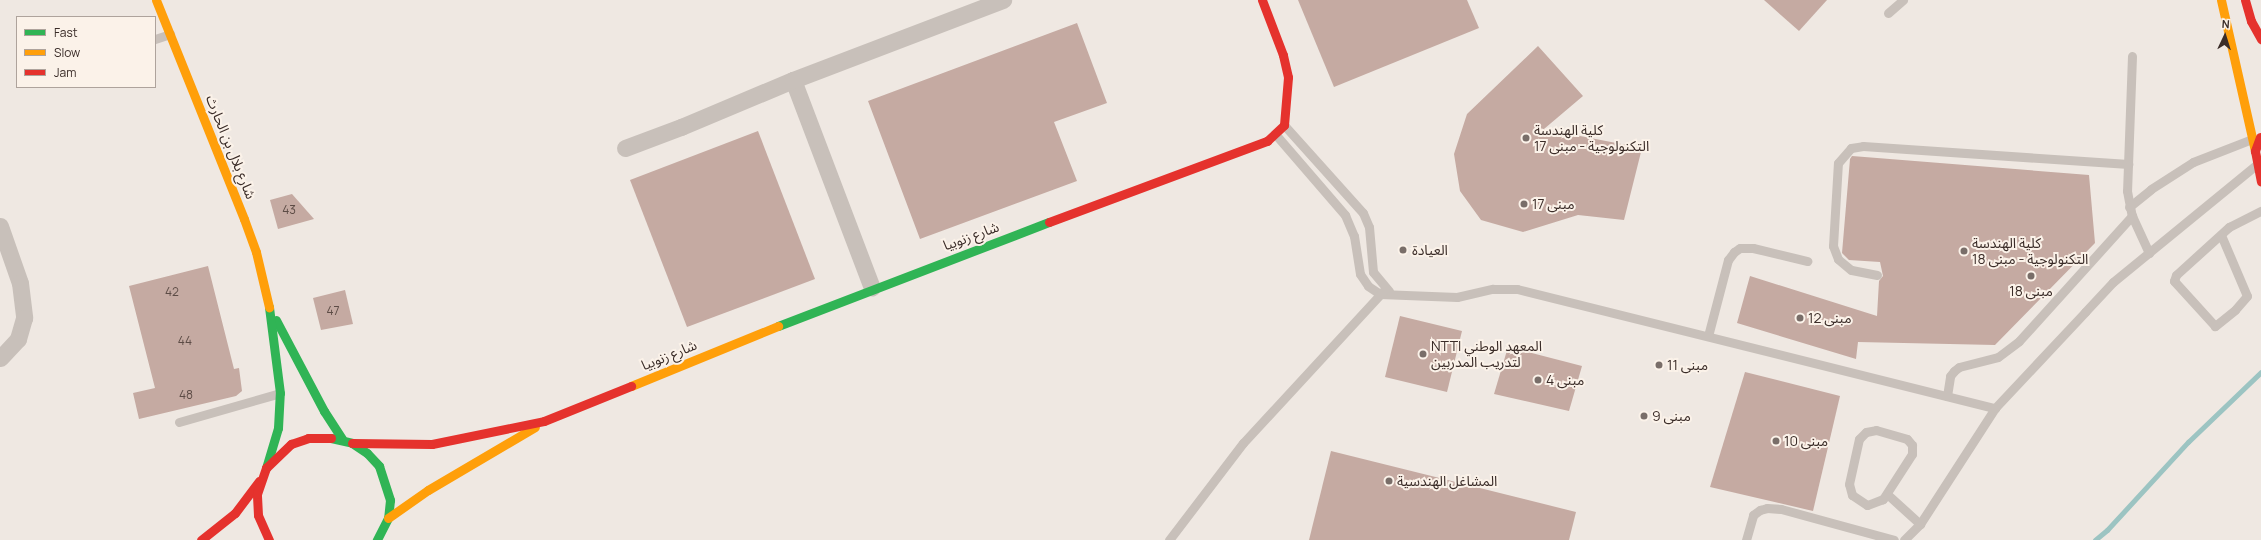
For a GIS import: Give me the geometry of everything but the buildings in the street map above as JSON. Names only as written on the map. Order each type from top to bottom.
[{"type":"street","name":"شارع بلال بن الحارث","points":[[156,0],[244,218],[256,252],[269,308],[280,393],[278,428],[264,472]]},
{"type":"street","points":[[625,148],[681,127],[793,80],[1003,0]]},
{"type":"street","points":[[1262,0],[1283,55],[1288,77],[1284,125]]},
{"type":"street","points":[[2221,0],[2256,138],[2255,151],[2261,181]]},
{"type":"street","points":[[2245,0],[2251,20],[2261,39]]},
{"type":"street","points":[[793,80],[872,288]]},
{"type":"street","name":"شارع زنوبيا","points":[[352,443],[432,444],[544,421],[872,288],[1267,141],[1276,135],[1284,125]]},
{"type":"street","points":[[0,226],[20,283],[24,318],[18,339],[0,358]]},
{"type":"street","name":"شارع بلال بن الحارث","points":[[269,308],[314,394],[342,439]]},
{"type":"street","points":[[280,393],[314,394]]},
{"type":"street","name":"شارع زنوبيا","points":[[388,518],[428,490],[512,443],[544,421]]},
{"type":"street","points":[[201,540],[235,512],[251,495],[264,472],[277,455],[302,440],[325,436],[342,439],[352,443],[367,453],[379,466],[386,482],[390,500],[388,518],[377,540]]},
{"type":"street","points":[[264,472],[257,494],[258,515],[269,540]]},
{"type":"street","points":[[384,528],[386,540]]},
{"type":"lane","points":[[1888,13],[1903,0]]},
{"type":"lane","points":[[156,39],[170,34]]},
{"type":"lane","points":[[2132,56],[2127,191],[2131,212],[2149,253]]},
{"type":"lane","points":[[1284,125],[1347,194],[1366,219],[1373,272],[1383,291]]},
{"type":"lane","points":[[1276,135],[1336,203],[1352,228],[1360,274],[1368,286],[1394,296],[1457,297],[1493,289],[1517,289],[1995,408]]},
{"type":"lane","points":[[1947,396],[1950,376],[1959,367],[1998,357],[2019,341],[2151,189],[2193,162],[2256,138]]},
{"type":"lane","points":[[1877,275],[1851,270],[1838,259],[1832,246],[1838,163],[1841,157],[1851,148],[1864,146],[2128,164]]},
{"type":"lane","points":[[1904,540],[1920,524],[1995,408],[2113,282],[2257,164]]},
{"type":"lane","points":[[1336,203],[1347,194]]},
{"type":"lane","points":[[2221,235],[2247,296],[2235,310],[2215,326],[2174,281],[2176,274],[2221,235],[2228,227],[2261,211]]},
{"type":"lane","points":[[1352,228],[1366,219]]},
{"type":"lane","points":[[1708,336],[1728,260],[1734,252],[1740,248],[1753,248],[1807,261]]},
{"type":"lane","points":[[1170,540],[1243,443],[1383,291]]},
{"type":"lane","points":[[179,422],[280,393]]},
{"type":"lane","points":[[1871,430],[1904,437],[1912,445],[1910,458],[1887,494],[1878,502],[1867,504],[1856,500],[1850,490],[1858,443],[1862,435],[1871,430]]},
{"type":"lane","points":[[1887,494],[1920,524]]},
{"type":"lane","points":[[1746,540],[1753,515],[1760,510],[1767,508],[1781,509],[1894,540]]},
{"type":"waterway","points":[[2095,540],[2107,530],[2188,442],[2261,372]]},
{"type":"traffic: fast","points":[[778,326],[1049,222]]},
{"type":"traffic: fast","points":[[266,468],[278,428],[280,393],[269,307]]},
{"type":"traffic: fast","points":[[276,320],[324,411],[342,439]]},
{"type":"traffic: fast","points":[[331,438],[352,443],[367,453],[379,466],[390,500],[388,518],[377,540]]},
{"type":"traffic: slow","points":[[156,0],[244,219],[256,252],[269,307]]},
{"type":"traffic: slow","points":[[2221,0],[2255,151]]},
{"type":"traffic: slow","points":[[631,386],[778,326]]},
{"type":"traffic: slow","points":[[388,518],[428,490],[535,427]]},
{"type":"traffic: jam","points":[[1049,222],[1267,141],[1284,125],[1288,77],[1283,55],[1262,0]]},
{"type":"traffic: jam","points":[[2245,0],[2251,21],[2261,39]]},
{"type":"traffic: jam","points":[[2260,137],[2255,151],[2261,181]]},
{"type":"traffic: jam","points":[[352,443],[432,444],[544,421],[631,386]]},
{"type":"traffic: jam","points":[[269,540],[258,515],[257,494],[266,468],[291,444],[308,438],[331,438]]},
{"type":"traffic: jam","points":[[201,540],[235,513],[259,481]]},
{"type":"place","name":"كلية الهندسة التكنولوجية - مبنى 17","points":[[1526,138]]},
{"type":"place","name":"مبنى 17","points":[[1524,204]]},
{"type":"place","name":"العيادة","points":[[1403,250]]},
{"type":"place","name":"كلية الهندسة التكنولوجية - مبنى 18","points":[[1964,251]]},
{"type":"place","name":"مبنى 18","points":[[2031,276]]},
{"type":"place","name":"مبنى 12","points":[[1800,318]]},
{"type":"place","name":"NTTI المعهد الوطني لتدريب المدربين","points":[[1423,354]]},
{"type":"place","name":"مبنى 11","points":[[1659,365]]},
{"type":"place","name":"مبنى 4","points":[[1538,380]]},
{"type":"place","name":"مبنى 9","points":[[1644,416]]},
{"type":"place","name":"مبنى 10","points":[[1776,441]]},
{"type":"place","name":"المشاغل الهندسية","points":[[1389,481]]}]
